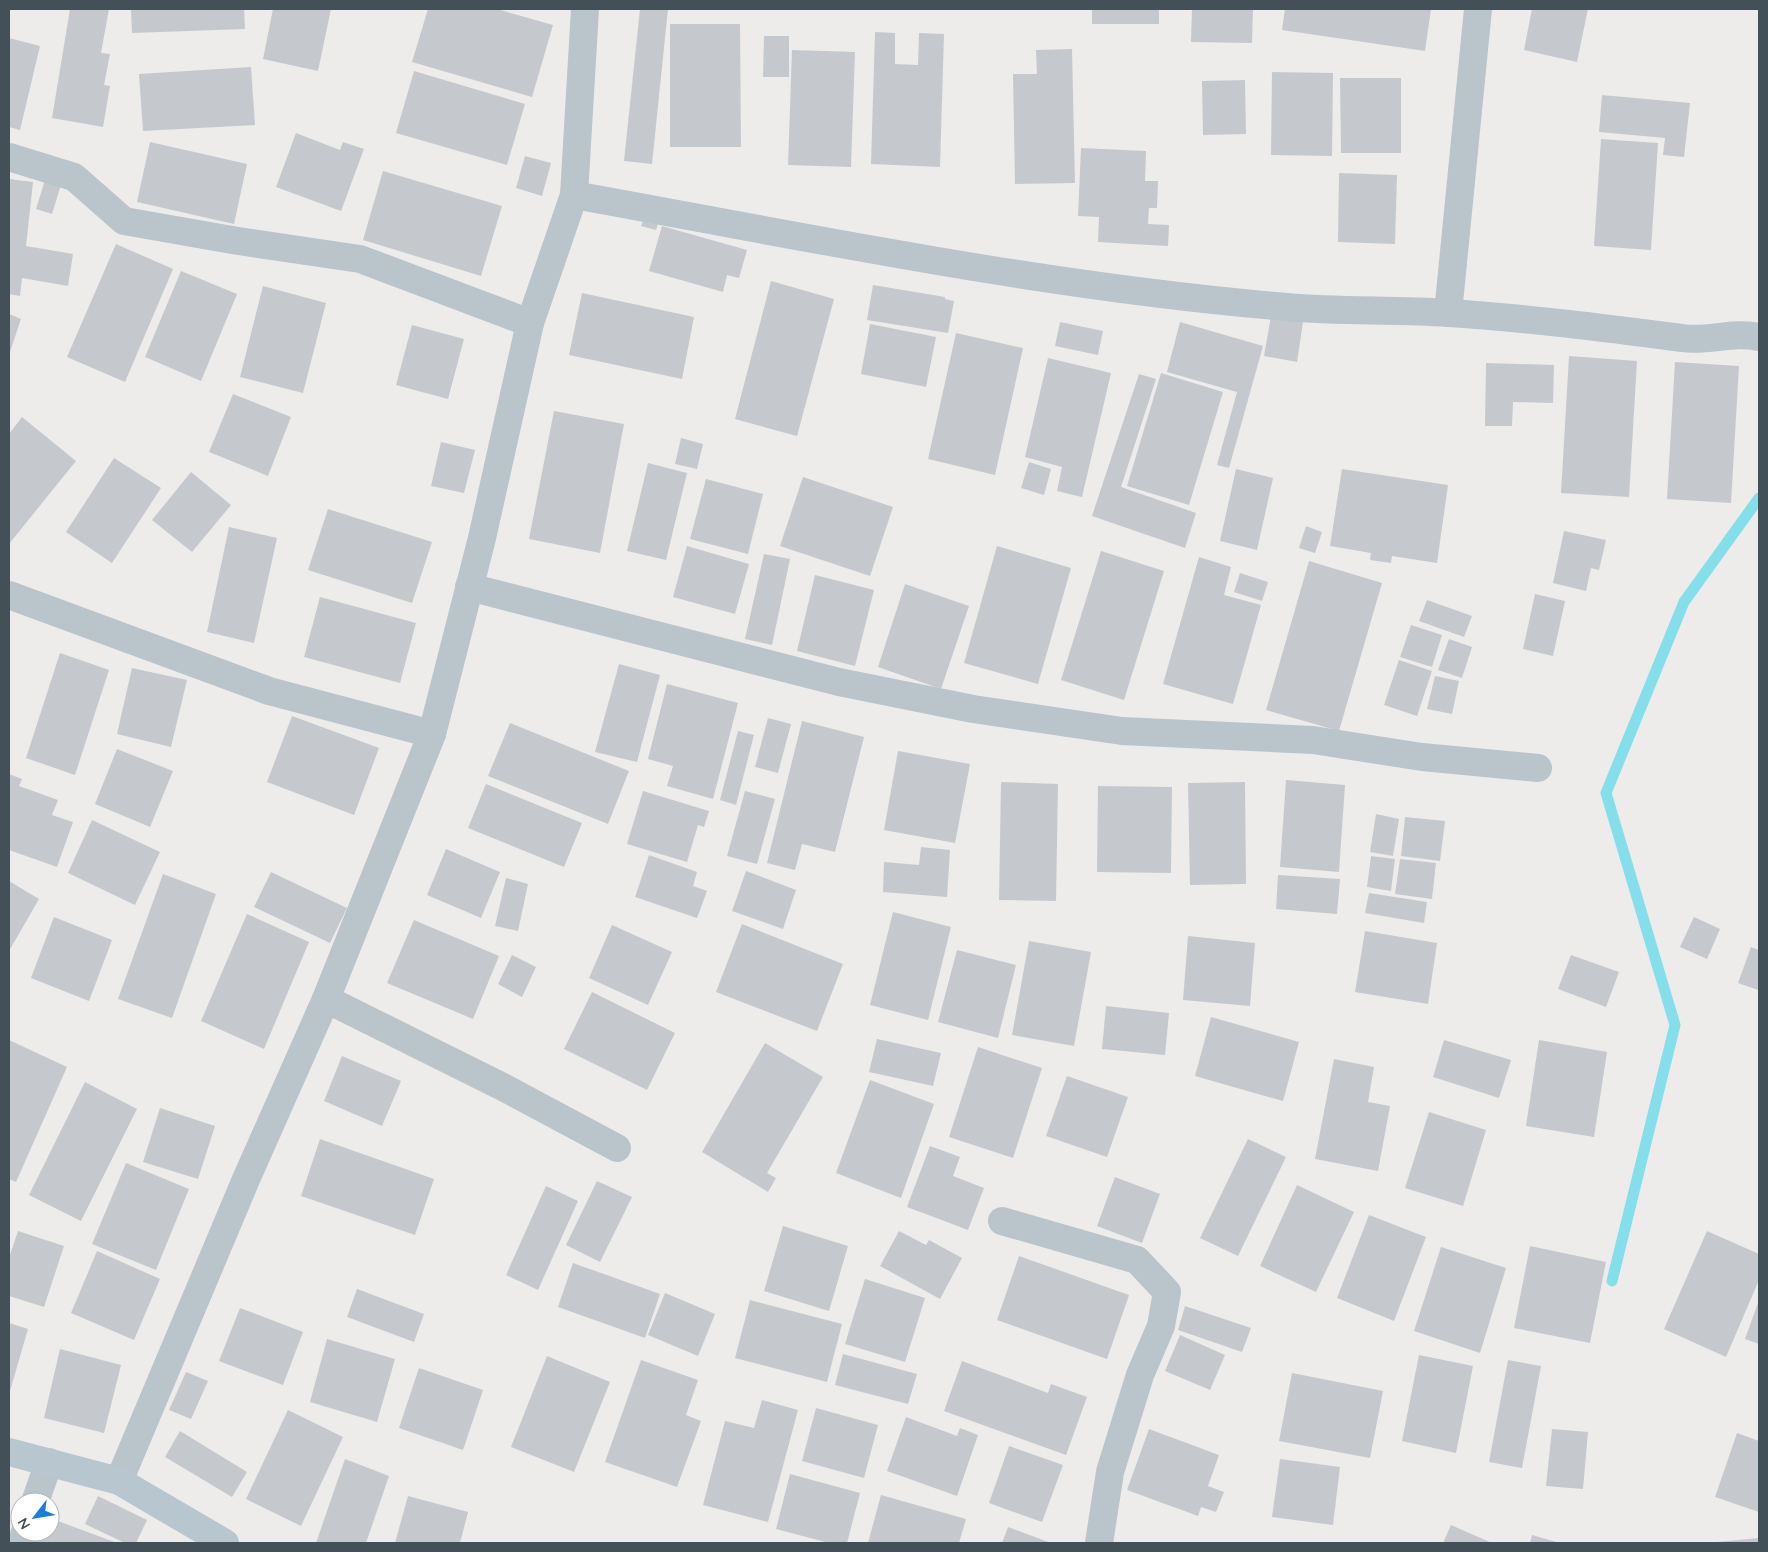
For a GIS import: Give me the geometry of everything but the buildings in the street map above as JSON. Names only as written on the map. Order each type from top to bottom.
[{"type":"street","points":[[119,1481],[247,1177],[326,999],[432,734],[469,587],[530,323],[574,195],[585,9]]},
{"type":"street","points":[[1448,313],[1478,9]]},
{"type":"street","points":[[9,157],[74,177],[124,221],[238,241],[360,259],[530,323]]},
{"type":"street","points":[[574,195],[1051,280],[1290,307],[1448,313],[1642,332],[1686,339],[1745,334],[1759,337]]},
{"type":"street","points":[[469,587],[838,682],[974,709],[1122,731],[1313,740],[1422,757],[1538,768]]},
{"type":"street","points":[[9,595],[269,691],[432,734]]},
{"type":"street","points":[[326,999],[503,1087],[617,1148]]},
{"type":"street","points":[[1002,1221],[1137,1260],[1167,1292],[1161,1326],[1140,1375],[1110,1472],[1099,1543]]},
{"type":"street","points":[[9,1452],[119,1481],[224,1543]]},
{"type":"street","points":[[38,1492],[49,1462]]},
{"type":"waterway","points":[[1612,1281],[1675,1025],[1606,793],[1684,602],[1759,498]]}]
